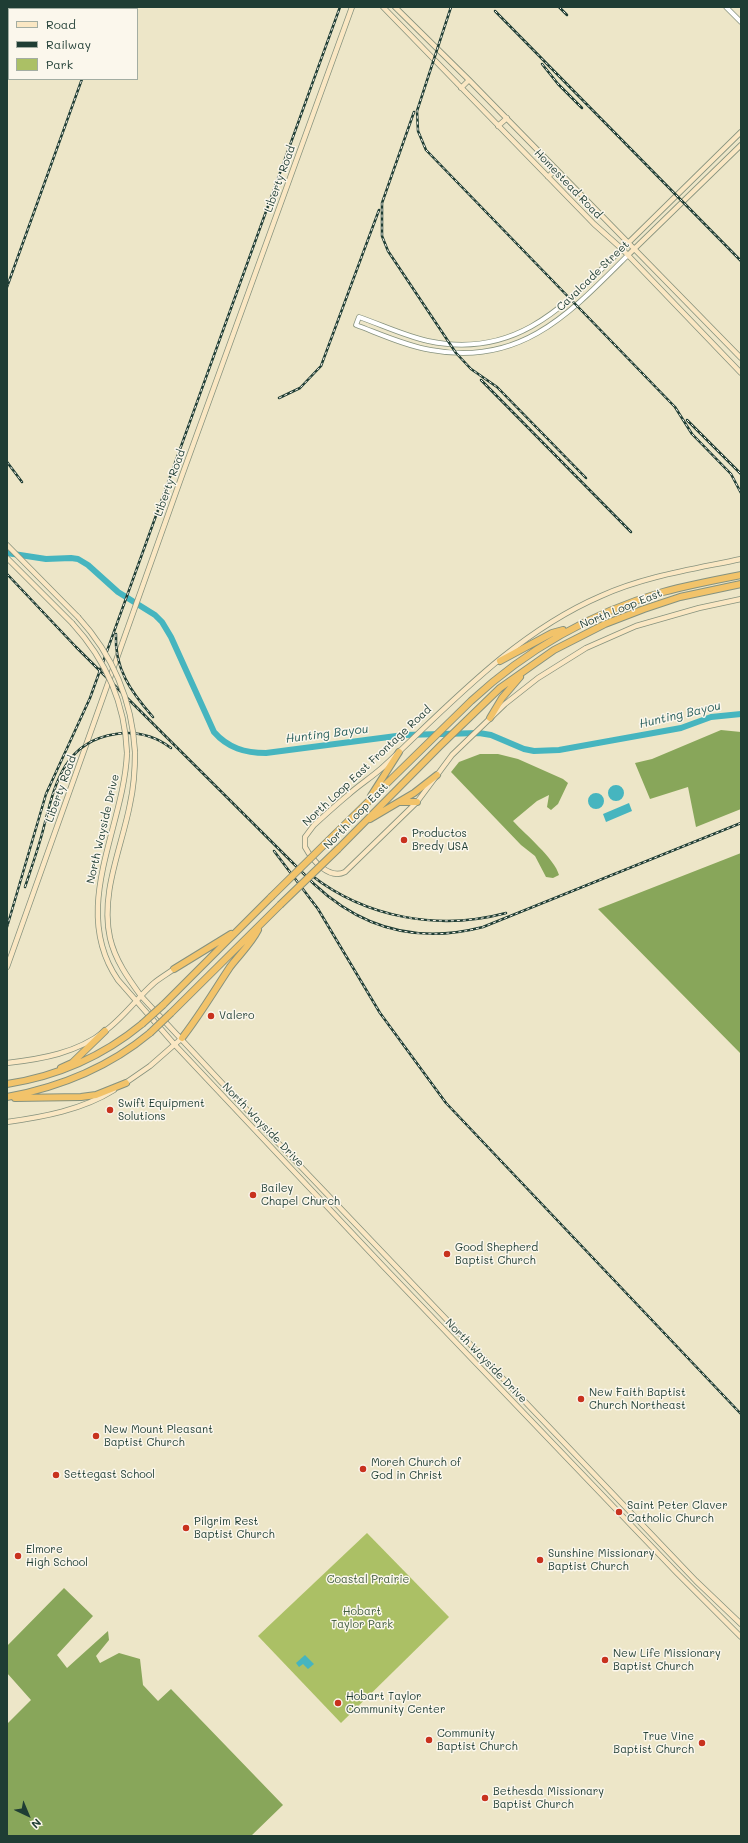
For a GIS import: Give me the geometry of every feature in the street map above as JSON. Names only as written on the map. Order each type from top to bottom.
[{"type":"highway","name":"North Loop East","points":[[7,1084],[56,1074],[88,1060],[116,1044],[142,1024],[448,723],[504,672],[534,651],[574,627],[619,608],[664,592],[741,574]]},
{"type":"highway","name":"North Loop East","points":[[7,1097],[40,1090],[79,1077],[118,1056],[150,1033],[338,849],[362,823],[463,723],[500,688],[554,650],[605,624],[644,609],[680,598],[741,584]]},
{"type":"highway","points":[[500,661],[552,633],[574,627]]},
{"type":"highway","points":[[490,718],[502,698],[529,668]]},
{"type":"highway","points":[[364,806],[399,752]]},
{"type":"highway","points":[[362,823],[398,803],[437,775]]},
{"type":"highway","points":[[398,803],[406,800],[417,802]]},
{"type":"highway","points":[[182,1038],[204,1009],[231,967],[254,938],[260,926]]},
{"type":"highway","points":[[174,969],[239,928]]},
{"type":"highway","points":[[36,1079],[72,1063],[106,1031]]},
{"type":"highway","points":[[7,1097],[81,1097],[96,1095],[126,1083]]},
{"type":"main road","name":"Liberty Road","points":[[7,967],[133,611],[352,7]]},
{"type":"main road","name":"Homestead Road","points":[[382,7],[548,177],[628,255],[741,373]]},
{"type":"main road","name":"Homestead Road","points":[[396,7],[507,118],[583,198],[741,358]]},
{"type":"main road","points":[[398,23],[405,16]]},
{"type":"main road","points":[[461,88],[469,80]]},
{"type":"main road","points":[[498,126],[507,118]]},
{"type":"main road","name":"Cavalcade Street","points":[[622,249],[741,132]]},
{"type":"main road","name":"Cavalcade Street","points":[[628,255],[741,145]]},
{"type":"main road","points":[[548,177],[556,169]]},
{"type":"main road","points":[[576,205],[583,198]]},
{"type":"main road","points":[[671,301],[677,294]]},
{"type":"main road","points":[[715,345],[721,339]]},
{"type":"main road","name":"North Wayside Drive","points":[[7,545],[26,566],[78,617],[99,643],[118,677],[129,709],[135,752],[133,789],[108,898],[108,916],[110,937],[119,962],[141,996],[182,1038],[262,1126],[682,1566],[741,1624]]},
{"type":"main road","name":"North Wayside Drive","points":[[7,558],[72,623],[94,650],[111,680],[123,718],[127,753],[124,780],[102,868],[97,910],[101,940],[112,971],[136,1001],[175,1044],[328,1205],[383,1266],[676,1572],[741,1637]]},
{"type":"main road","name":"North Loop East Frontage Road","points":[[741,559],[649,578],[602,595],[542,628],[519,644],[423,727],[399,752],[314,825],[305,836],[305,847],[326,871],[332,874],[342,873],[417,802],[437,775],[465,742],[483,724],[538,678],[586,648],[614,635],[669,616],[741,599]]},
{"type":"main road","points":[[7,1063],[35,1060],[59,1054],[84,1044],[106,1031],[154,983],[174,969]]},
{"type":"main road","points":[[7,1122],[55,1114],[77,1107],[106,1094],[126,1083],[150,1066],[182,1038]]},
{"type":"main road","points":[[676,1572],[682,1566]]},
{"type":"street","points":[[726,7],[741,22]]},
{"type":"street","name":"Cavalcade Street","points":[[622,249],[558,310],[538,324],[518,334],[493,341],[461,344],[436,342],[418,338],[359,317],[356,325],[429,350],[460,353],[495,349],[519,342],[548,328],[585,297],[628,255]]},
{"type":"street","points":[[579,291],[585,297]]},
{"type":"street","points":[[493,341],[495,349]]},
{"type":"green space","points":[[721,730],[741,732],[741,809],[696,827],[688,787],[650,799],[635,763],[652,759]]},
{"type":"green space","points":[[480,754],[498,754],[518,759],[563,779],[568,783],[558,804],[551,810],[547,807],[549,795],[537,801],[513,821],[546,854],[559,875],[553,878],[546,877],[535,856],[521,845],[451,772],[459,762]]},
{"type":"green space","points":[[741,853],[741,1054],[598,909]]},
{"type":"green space","name":"Hobart Taylor Park","points":[[367,1533],[449,1617],[341,1723],[258,1636]]},
{"type":"green space","points":[[64,1588],[93,1616],[57,1655],[67,1668],[108,1631],[109,1640],[96,1656],[100,1663],[119,1653],[140,1659],[143,1685],[158,1701],[171,1689],[283,1805],[251,1836],[7,1836],[7,1724],[31,1700],[7,1673],[7,1646]]},
{"type":"water","points":[[613,785],[619,785],[624,790],[622,799],[619,801],[613,801],[608,796],[608,790]]},
{"type":"water","points":[[593,793],[599,793],[604,798],[602,807],[599,809],[593,809],[588,804],[588,798]]},
{"type":"water","points":[[629,803],[632,811],[606,822],[603,814]]},
{"type":"water","points":[[305,1655],[314,1664],[308,1669],[303,1664],[299,1667],[296,1663]]},
{"type":"waterway","name":"Hunting Bayou","points":[[7,553],[46,559],[78,559],[88,565],[118,592],[155,615],[162,622],[171,637],[214,732],[231,746],[244,751],[266,753],[404,735],[479,733],[491,735],[524,749],[534,751],[559,750],[681,728],[711,717],[741,714]]},
{"type":"railway","points":[[7,927],[46,794],[90,698],[340,7]]},
{"type":"railway","points":[[451,7],[417,111],[418,131],[426,150],[675,407],[692,434],[731,474],[741,493]]},
{"type":"railway","points":[[559,7],[567,15]]},
{"type":"railway","points":[[495,11],[741,261]]},
{"type":"railway","points":[[542,64],[558,84],[582,108]]},
{"type":"railway","points":[[7,287],[82,80]]},
{"type":"railway","points":[[414,112],[382,203],[382,236],[388,251],[456,353],[471,369],[497,387],[586,478]]},
{"type":"railway","points":[[279,398],[300,388],[321,366],[379,210]]},
{"type":"railway","points":[[481,380],[631,532]]},
{"type":"railway","points":[[687,420],[741,474]]},
{"type":"railway","points":[[7,462],[22,482]]},
{"type":"railway","points":[[7,574],[76,647],[314,884],[332,899],[371,922],[392,929],[414,933],[436,934],[459,932],[483,927],[741,823]]},
{"type":"railway","points":[[116,634],[116,646],[121,669],[131,689],[153,717]]},
{"type":"railway","points":[[25,887],[56,785],[63,770],[72,757],[83,747],[98,739],[123,733],[145,735],[158,740],[171,748]]},
{"type":"railway","points":[[274,851],[318,909],[380,1013],[446,1103],[741,1414]]},
{"type":"railway","points":[[311,875],[332,890],[355,902],[379,911],[404,917],[455,921],[506,913]]},
{"type":"place","name":"Productos Bredy USA","points":[[404,840]]},
{"type":"place","name":"Valero","points":[[211,1016]]},
{"type":"place","name":"Swift Equipment Solutions","points":[[110,1110]]},
{"type":"place","name":"Bailey Chapel Church","points":[[253,1195]]},
{"type":"place","name":"Good Shepherd Baptist Church","points":[[447,1254]]},
{"type":"place","name":"New Faith Baptist Church Northeast","points":[[581,1399]]},
{"type":"place","name":"New Mount Pleasant Baptist Church","points":[[96,1436]]},
{"type":"place","name":"Moreh Church of God in Christ","points":[[363,1469]]},
{"type":"place","name":"Settegast School","points":[[56,1475]]},
{"type":"place","name":"Saint Peter Claver Catholic Church","points":[[619,1512]]},
{"type":"place","name":"Pilgrim Rest Baptist Church","points":[[186,1528]]},
{"type":"place","name":"Elmore High School","points":[[18,1556]]},
{"type":"place","name":"Sunshine Missionary Baptist Church","points":[[540,1560]]},
{"type":"place","name":"New Life Missionary Baptist Church","points":[[605,1660]]},
{"type":"place","name":"Hobart Taylor Community Center","points":[[338,1703]]},
{"type":"place","name":"Community Baptist Church","points":[[429,1740]]},
{"type":"place","name":"True Vine Baptist Church","points":[[702,1743]]},
{"type":"place","name":"Bethesda Missionary Baptist Church","points":[[485,1798]]},
{"type":"park label","name":"Coastal Prairie","points":[[368,1580]]}]
